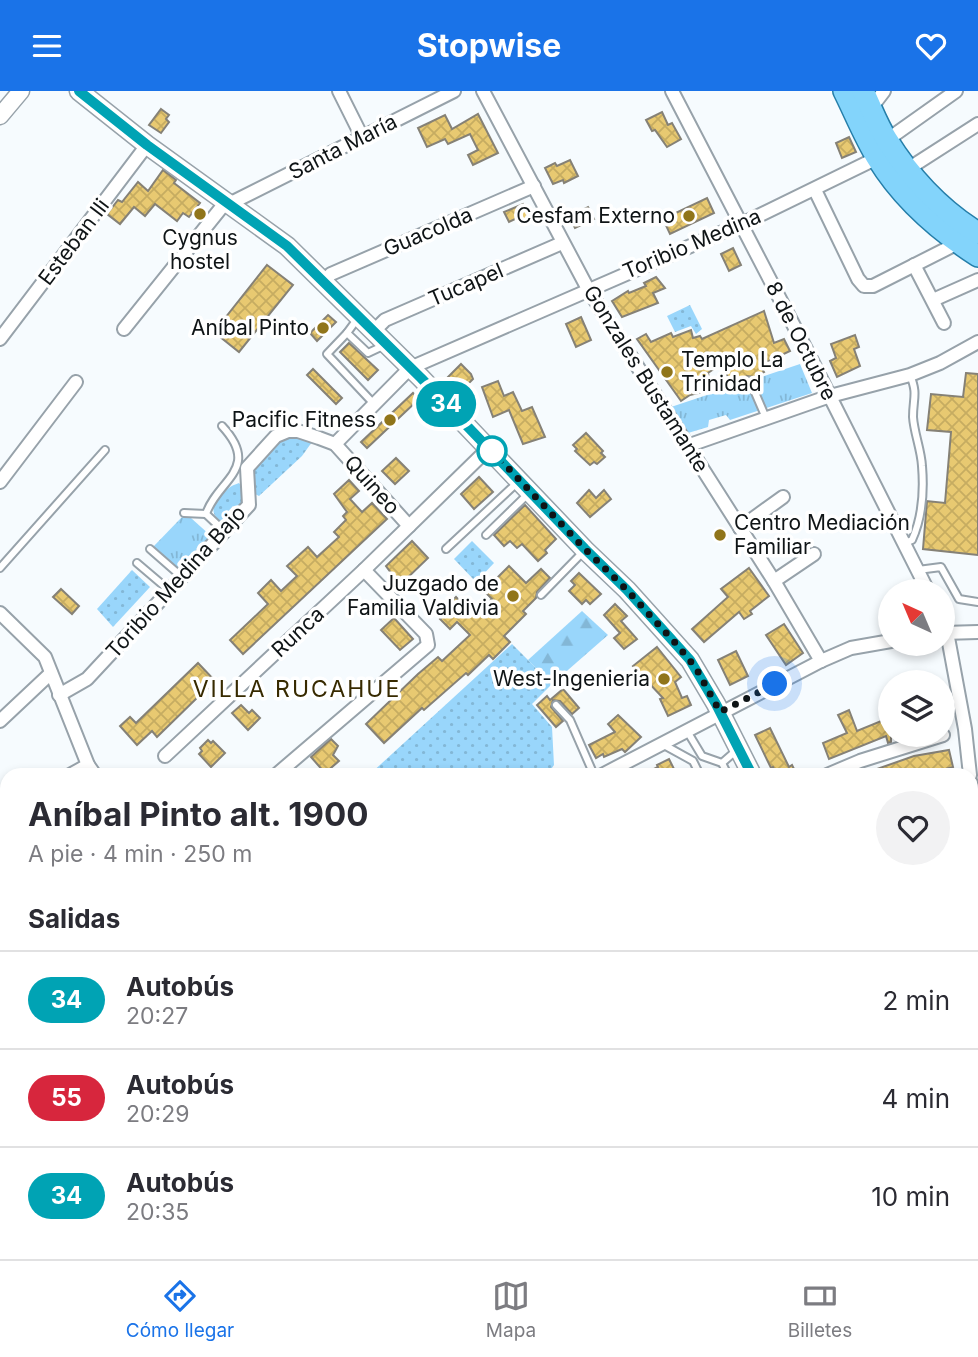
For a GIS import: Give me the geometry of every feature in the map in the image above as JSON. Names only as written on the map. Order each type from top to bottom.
[{"type":"main road","points":[[79,91],[147,145],[287,246],[411,368],[627,590],[690,660],[749,768]]},
{"type":"main road","points":[[844,91],[868,101],[882,149],[917,208],[958,243],[978,256]]},
{"type":"main road","points":[[882,149],[908,169],[934,199],[978,233]]},
{"type":"street","points":[[0,117],[20,91]]},
{"type":"street","points":[[339,91],[362,137]]},
{"type":"street","name":"Santa María","points":[[124,329],[221,208],[454,91]]},
{"type":"street","name":"Gonzales Bustamante","points":[[483,91],[588,289],[774,580],[821,660]]},
{"type":"street","name":"8 de Octubre","points":[[672,91],[922,579]]},
{"type":"street","name":"Toribio Medina","points":[[335,444],[411,368],[815,190],[882,149],[956,91]]},
{"type":"street","points":[[908,169],[978,124]]},
{"type":"street","name":"Esteban Ili","points":[[0,339],[147,145]]},
{"type":"street","name":"Guacolda","points":[[324,281],[331,274],[534,186]]},
{"type":"street","points":[[815,190],[858,279],[864,286],[873,286],[958,243]]},
{"type":"street","name":"Tucapel","points":[[374,331],[385,320],[562,243]]},
{"type":"street","points":[[914,265],[944,323]]},
{"type":"street","points":[[933,300],[978,281]]},
{"type":"street","points":[[687,446],[830,396],[909,375],[940,363],[978,342]]},
{"type":"street","points":[[0,482],[76,382]]},
{"type":"street","name":"Toribio Medina Bajo","points":[[60,695],[87,679],[249,505],[239,477],[276,436],[288,431],[298,431],[335,444]]},
{"type":"street","name":"Quineo","points":[[335,444],[409,526]]},
{"type":"street","name":"Runca","points":[[165,756],[364,570],[489,448]]},
{"type":"street","points":[[740,528],[783,497]]},
{"type":"street","points":[[774,580],[814,554]]},
{"type":"street","points":[[284,768],[428,645],[426,634],[364,570]]},
{"type":"street","points":[[0,613],[45,657],[90,768]]},
{"type":"street","points":[[956,631],[978,632]]},
{"type":"street","points":[[616,768],[821,660],[851,648],[878,643]]},
{"type":"street","points":[[950,656],[970,768]]},
{"type":"street","points":[[0,721],[51,673]]},
{"type":"street","points":[[955,732],[965,729]]},
{"type":"street","points":[[844,768],[905,747]]},
{"type":"lane","points":[[359,316],[327,354],[374,404]]},
{"type":"lane","points":[[347,333],[368,353],[387,344]]},
{"type":"lane","points":[[904,543],[912,540],[919,526],[921,508],[922,465],[913,418],[916,389],[909,375]]},
{"type":"lane","points":[[750,381],[766,418]]},
{"type":"lane","points":[[206,515],[208,507],[239,477],[237,446],[222,426]]},
{"type":"lane","points":[[0,568],[105,450]]},
{"type":"lane","points":[[486,535],[525,486]]},
{"type":"lane","points":[[446,549],[525,486]]},
{"type":"lane","points":[[184,513],[206,515],[224,531]]},
{"type":"lane","points":[[150,549],[182,577]]},
{"type":"lane","points":[[541,595],[585,549]]},
{"type":"lane","points":[[137,563],[170,591]]},
{"type":"lane","points":[[917,570],[941,567],[959,599],[978,602]]},
{"type":"lane","points":[[556,705],[570,720],[591,768]]},
{"type":"lane","points":[[687,731],[702,756],[722,763],[724,768]]},
{"type":"lane","points":[[663,744],[693,761],[696,768]]},
{"type":"lane","points":[[722,763],[740,748]]},
{"type":"green space","points":[[690,305],[702,329],[696,334],[691,326],[675,332],[667,316]]},
{"type":"green space","points":[[800,364],[812,393],[730,420],[726,415],[709,420],[708,427],[688,433],[671,407]]},
{"type":"green space","points":[[295,435],[312,442],[302,456],[259,496],[253,493],[252,468],[281,438]]},
{"type":"green space","points":[[239,483],[244,493],[243,503],[239,510],[233,506],[224,516],[224,524],[214,514],[214,508],[225,491]]},
{"type":"green space","points":[[182,517],[191,518],[211,536],[179,569],[153,547]]},
{"type":"green space","points":[[472,541],[494,563],[476,582],[454,559]]},
{"type":"green space","points":[[132,570],[150,587],[113,627],[97,609]]},
{"type":"green space","points":[[582,611],[608,635],[552,684],[528,660]]},
{"type":"green space","points":[[512,644],[552,684],[532,704],[552,727],[552,768],[377,768]]},
{"type":"building","points":[[161,109],[169,115],[166,119],[169,122],[161,133],[149,125]]},
{"type":"building","points":[[662,112],[668,125],[672,123],[681,139],[667,147],[646,120]]},
{"type":"building","points":[[478,114],[498,153],[473,165],[468,155],[478,150],[470,134],[448,144],[445,139],[427,147],[418,128],[445,115],[452,129]]},
{"type":"building","points":[[849,137],[856,152],[842,158],[836,143]]},
{"type":"building","points":[[570,160],[578,176],[564,183],[563,180],[553,184],[545,168]]},
{"type":"building","points":[[163,170],[176,180],[174,183],[200,203],[189,217],[183,213],[177,221],[155,204],[145,216],[134,207],[120,224],[107,214],[118,200],[122,202],[138,182],[148,191]]},
{"type":"building","name":"Cesfam Externo","points":[[707,198],[714,213],[670,234],[663,219]]},
{"type":"building","points":[[523,204],[529,218],[519,222],[517,218],[509,222],[504,212]]},
{"type":"building","points":[[588,207],[594,219],[575,228],[569,217]]},
{"type":"building","points":[[733,248],[741,265],[729,271],[721,254]]},
{"type":"building","points":[[267,265],[293,285],[239,352],[214,332]]},
{"type":"building","points":[[656,277],[665,288],[653,293],[658,303],[622,317],[612,301],[628,291],[629,293],[646,286],[644,283]]},
{"type":"building","points":[[764,311],[774,343],[784,339],[790,351],[760,365],[764,372],[754,377],[747,376],[733,386],[721,364],[708,373],[711,390],[690,395],[681,401],[637,339],[646,334],[651,342],[671,333],[673,337],[691,330],[693,338],[700,336],[702,339]]},
{"type":"building","name":"Aníbal Pinto","points":[[328,315],[336,322],[317,341],[310,333]]},
{"type":"building","points":[[581,317],[591,340],[576,347],[566,324]]},
{"type":"building","points":[[855,335],[859,347],[854,349],[860,366],[837,377],[830,361],[836,358],[831,344]]},
{"type":"building","points":[[349,343],[378,370],[368,380],[340,352]]},
{"type":"building","points":[[461,364],[473,379],[459,393],[446,379]]},
{"type":"building","points":[[313,369],[342,398],[336,404],[307,375]]},
{"type":"building","points":[[966,373],[978,374],[978,555],[923,549],[927,501],[945,503],[951,432],[927,430],[931,394],[963,397]]},
{"type":"building","points":[[498,381],[504,396],[513,392],[522,411],[532,407],[545,437],[523,444],[509,410],[493,417],[482,387]]},
{"type":"building","name":"Pacific Fitness","points":[[413,393],[419,399],[367,448],[361,442]]},
{"type":"building","points":[[586,433],[603,451],[601,453],[605,457],[597,464],[594,462],[590,465],[575,451],[577,449],[573,445]]},
{"type":"building","points":[[396,458],[409,471],[395,484],[382,471]]},
{"type":"building","points":[[479,477],[493,492],[474,509],[461,494]]},
{"type":"building","points":[[349,480],[359,491],[350,499],[362,512],[372,503],[387,519],[243,654],[230,640],[268,604],[258,593],[271,580],[281,591],[297,576],[287,566],[308,547],[317,557],[339,537],[334,532],[346,520],[343,516],[347,512],[334,494]]},
{"type":"building","points":[[589,490],[596,498],[604,490],[611,499],[590,517],[577,503]]},
{"type":"building","points":[[525,505],[556,539],[538,561],[522,544],[517,548],[510,541],[504,546],[494,535]]},
{"type":"building","points":[[412,541],[428,558],[400,585],[386,566]]},
{"type":"building","points":[[509,566],[526,583],[541,569],[550,578],[523,611],[526,614],[504,636],[510,642],[493,659],[489,655],[424,710],[422,708],[384,743],[366,724],[418,674],[438,657],[442,661],[470,635],[457,622],[450,629],[440,619],[447,612],[444,609],[456,597],[474,616],[492,599],[484,591]]},
{"type":"building","points":[[749,568],[769,596],[750,611],[752,614],[744,619],[739,612],[704,642],[692,629],[728,597],[721,589]]},
{"type":"building","points":[[579,573],[601,594],[590,604],[586,600],[582,604],[569,591],[575,585],[571,581]]},
{"type":"building","points":[[61,589],[79,606],[72,614],[53,597]]},
{"type":"building","points":[[615,604],[627,616],[621,621],[637,639],[624,649],[614,638],[620,633],[604,615]]},
{"type":"building","points":[[394,618],[413,639],[400,650],[381,630]]},
{"type":"building","points":[[784,624],[803,653],[786,665],[766,635]]},
{"type":"building","points":[[657,647],[681,677],[675,682],[682,698],[687,696],[691,705],[668,716],[660,699],[663,698],[633,666]]},
{"type":"building","points":[[736,651],[748,676],[730,685],[718,660]]},
{"type":"building","points":[[198,663],[216,682],[157,737],[152,731],[137,745],[120,726],[130,717],[136,723]]},
{"type":"building","points":[[563,689],[579,708],[572,714],[560,701],[553,700],[551,707],[563,721],[556,727],[537,705],[547,696],[550,700]]},
{"type":"building","points":[[241,705],[260,718],[248,730],[232,713]]},
{"type":"building","points":[[849,710],[857,731],[878,722],[878,739],[829,759],[823,743],[847,733],[838,715]]},
{"type":"building","points":[[618,715],[641,737],[625,752],[622,749],[596,758],[589,745],[615,732],[608,724]]},
{"type":"building","points":[[770,728],[789,767],[792,765],[794,768],[771,768],[755,735]]},
{"type":"building","points":[[331,739],[338,746],[333,755],[339,761],[331,768],[321,768],[311,757]]},
{"type":"building","points":[[208,740],[211,743],[213,741],[225,753],[211,767],[199,754],[202,751],[200,748]]},
{"type":"building","points":[[949,750],[953,767],[880,768],[914,756]]},
{"type":"building","points":[[669,759],[674,768],[656,768]]},
{"type":"bus line","name":"34","points":[[79,91],[147,145],[287,246],[421,378],[627,590],[690,660],[749,768]]},
{"type":"place","name":"Cygnus hostel","points":[[200,214]]},
{"type":"place","name":"Cesfam Externo","points":[[689,216]]},
{"type":"place","name":"Aníbal Pinto","points":[[323,328]]},
{"type":"place","name":"Templo La Trinidad","points":[[667,372]]},
{"type":"place","name":"Pacific Fitness","points":[[390,420]]},
{"type":"place","name":"Centro Mediación Familiar","points":[[720,535]]},
{"type":"place","name":"Juzgado de Familia Valdivia","points":[[513,596]]},
{"type":"place","name":"West-Ingenieria","points":[[664,679]]},
{"type":"district","name":"VILLA RUCAHUE","points":[[297,689]]},
{"type":"route","points":[[492,451],[678,646],[696,668],[720,712],[775,684]]}]
